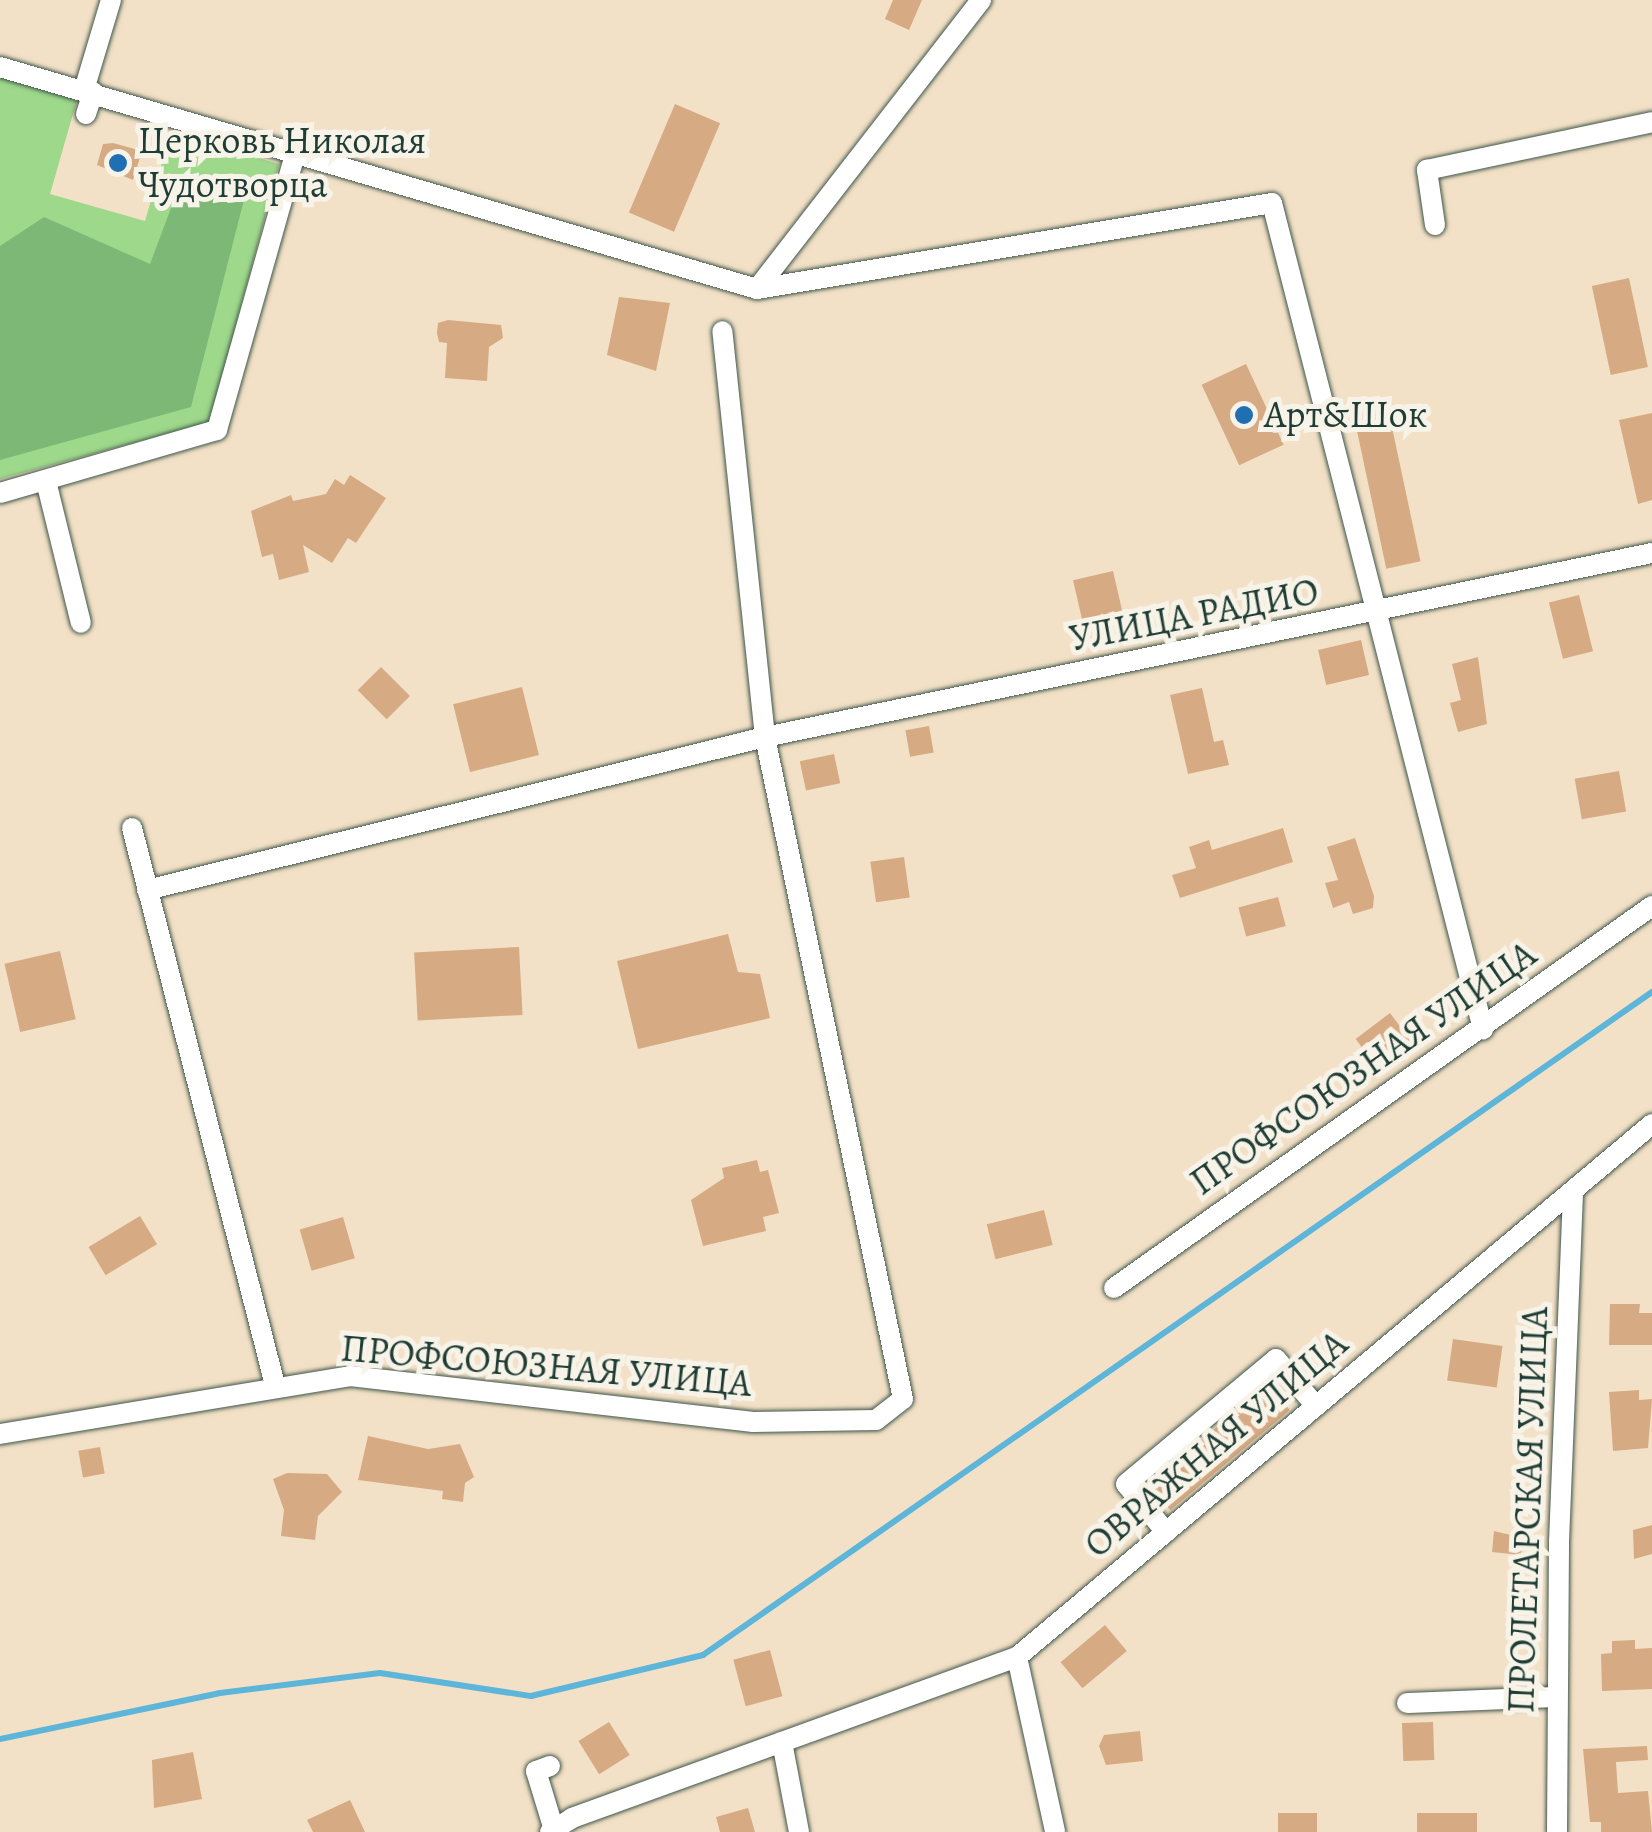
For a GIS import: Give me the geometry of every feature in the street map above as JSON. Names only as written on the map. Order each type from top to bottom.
[{"type":"street","points":[[86,114],[111,0]]},
{"type":"street","points":[[757,290],[982,0]]},
{"type":"street","points":[[0,67],[296,150],[757,290],[1272,202],[1374,614],[1483,1029]]},
{"type":"street","points":[[1435,224],[1427,170],[1652,122]]},
{"type":"street","points":[[0,493],[217,430],[296,150]]},
{"type":"street","points":[[722,331],[757,739]]},
{"type":"street","points":[[46,481],[82,623]]},
{"type":"street","name":"УЛИЦА РАДИО","points":[[148,890],[757,739],[1374,614],[1652,553]]},
{"type":"street","name":"ПРОФСОЮЗНАЯ УЛИЦА","points":[[0,1434],[275,1385],[350,1376],[753,1422],[876,1420],[903,1400],[757,739]]},
{"type":"street","points":[[132,828],[275,1385]]},
{"type":"street","name":"ПРОФСОЮЗНАЯ УЛИЦА","points":[[1114,1288],[1652,906]]},
{"type":"street","name":"ОВРАЖНАЯ УЛИЦА","points":[[563,1828],[782,1742],[1017,1657],[1652,1124]]},
{"type":"street","name":"ПРОЛЕТАРСКАЯ УЛИЦА","points":[[1556,1832],[1573,1190]]},
{"type":"street","points":[[1166,1532],[1126,1484],[1140,1472],[1276,1359],[1316,1406]]},
{"type":"street","points":[[1017,1657],[1055,1832]]},
{"type":"street","points":[[1408,1703],[1558,1697]]},
{"type":"street","points":[[782,1742],[799,1832]]},
{"type":"street","points":[[550,1766],[536,1771],[563,1828]]},
{"type":"green space","points":[[0,77],[77,100],[50,194],[145,221],[171,132],[279,164],[210,422],[0,479]]},
{"type":"green space","points":[[179,187],[246,192],[191,407],[0,460],[0,246],[44,217],[150,264]]},
{"type":"building","points":[[893,0],[922,0],[909,30],[885,19]]},
{"type":"building","points":[[675,104],[720,123],[674,232],[629,213]]},
{"type":"building","name":"Церковь Николая Чудотворца","points":[[103,144],[142,151],[133,180],[97,165]]},
{"type":"building","points":[[1629,278],[1648,367],[1611,375],[1592,286]]},
{"type":"building","points":[[619,297],[670,303],[656,371],[607,355]]},
{"type":"building","points":[[448,320],[501,325],[503,338],[489,347],[487,381],[445,378],[447,343],[439,342],[437,333],[438,323]]},
{"type":"building","name":"Арт&Шок","points":[[1246,364],[1284,445],[1239,465],[1202,385]]},
{"type":"building","points":[[1386,399],[1421,561],[1386,569],[1352,406]]},
{"type":"building","points":[[1652,413],[1652,500],[1638,504],[1619,420]]},
{"type":"building","points":[[350,475],[386,498],[356,543],[348,538],[332,563],[303,545],[309,572],[279,580],[273,554],[262,557],[251,511],[291,495],[293,501],[326,494],[335,479],[344,485]]},
{"type":"building","points":[[1113,571],[1122,611],[1082,620],[1073,580]]},
{"type":"building","points":[[1579,595],[1593,651],[1563,659],[1549,602]]},
{"type":"building","points":[[1361,640],[1369,675],[1326,685],[1318,650]]},
{"type":"building","points":[[1478,657],[1487,724],[1458,732],[1450,703],[1461,700],[1452,664]]},
{"type":"building","points":[[381,667],[410,696],[387,719],[358,690]]},
{"type":"building","points":[[522,687],[539,755],[470,772],[453,704]]},
{"type":"building","points":[[1202,688],[1214,742],[1223,740],[1229,765],[1188,774],[1170,695]]},
{"type":"building","points":[[929,726],[934,753],[910,757],[905,730]]},
{"type":"building","points":[[834,754],[840,783],[806,791],[800,761]]},
{"type":"building","points":[[1619,771],[1626,811],[1582,819],[1575,779]]},
{"type":"building","points":[[1283,828],[1293,862],[1180,898],[1172,875],[1196,868],[1189,847],[1209,840],[1212,850]]},
{"type":"building","points":[[1355,838],[1374,896],[1373,908],[1353,914],[1349,902],[1333,908],[1325,883],[1338,880],[1327,847]]},
{"type":"building","points":[[904,857],[910,898],[876,902],[870,862]]},
{"type":"building","points":[[1278,897],[1286,926],[1246,937],[1238,908]]},
{"type":"building","points":[[728,934],[738,972],[760,974],[770,1018],[638,1049],[617,961]]},
{"type":"building","points":[[519,947],[523,1015],[418,1020],[414,952]]},
{"type":"building","points":[[60,951],[76,1019],[20,1032],[4,964]]},
{"type":"building","points":[[1390,1013],[1413,1044],[1379,1070],[1356,1039]]},
{"type":"building","points":[[757,1160],[760,1172],[768,1170],[779,1213],[763,1217],[766,1231],[703,1246],[691,1200],[724,1178],[722,1168]]},
{"type":"building","points":[[1044,1210],[1053,1245],[995,1259],[987,1224]]},
{"type":"building","points":[[140,1216],[157,1244],[106,1275],[89,1247]]},
{"type":"building","points":[[343,1217],[355,1258],[312,1271],[300,1229]]},
{"type":"building","points":[[1610,1304],[1640,1304],[1639,1313],[1652,1313],[1652,1345],[1609,1345]]},
{"type":"building","points":[[1453,1339],[1503,1346],[1497,1388],[1447,1381]]},
{"type":"building","points":[[1268,1384],[1290,1410],[1170,1510],[1148,1484]]},
{"type":"building","points":[[1639,1390],[1639,1400],[1652,1399],[1648,1448],[1613,1451],[1609,1392]]},
{"type":"building","points":[[368,1436],[428,1449],[460,1444],[474,1477],[465,1483],[463,1502],[442,1499],[443,1491],[358,1480]]},
{"type":"building","points":[[100,1447],[105,1474],[83,1477],[78,1451]]},
{"type":"building","points":[[287,1473],[327,1474],[342,1492],[318,1516],[315,1540],[281,1536],[284,1510],[273,1479]]},
{"type":"building","points":[[1652,1525],[1652,1554],[1634,1559],[1633,1530]]},
{"type":"building","points":[[1494,1531],[1523,1538],[1521,1555],[1492,1552]]},
{"type":"building","points":[[1105,1625],[1127,1651],[1082,1688],[1061,1662]]},
{"type":"building","points":[[1635,1640],[1635,1649],[1652,1648],[1652,1689],[1602,1691],[1601,1654],[1612,1653],[1612,1641]]},
{"type":"building","points":[[770,1650],[782,1696],[746,1706],[733,1660]]},
{"type":"building","points":[[609,1722],[630,1755],[599,1774],[578,1741]]},
{"type":"building","points":[[1433,1722],[1434,1760],[1403,1761],[1402,1723]]},
{"type":"building","points":[[1140,1731],[1143,1761],[1106,1765],[1099,1746],[1104,1735]]},
{"type":"building","points":[[1647,1746],[1648,1760],[1616,1762],[1618,1793],[1648,1791],[1652,1832],[1601,1832],[1601,1822],[1590,1822],[1583,1749]]},
{"type":"building","points":[[193,1752],[202,1799],[154,1808],[152,1760]]},
{"type":"building","points":[[350,1800],[365,1832],[313,1832],[307,1820]]},
{"type":"building","points":[[748,1808],[755,1832],[720,1832],[716,1817]]},
{"type":"building","points":[[1278,1813],[1317,1813],[1317,1832],[1278,1832]]},
{"type":"building","points":[[1417,1813],[1477,1813],[1477,1832],[1417,1832]]},
{"type":"waterway","points":[[0,1739],[220,1693],[380,1673],[531,1696],[703,1655],[1652,992]]},
{"type":"place","name":"Церковь Николая Чудотворца","points":[[118,163]]},
{"type":"place","name":"Арт&Шок","points":[[1244,415]]}]
